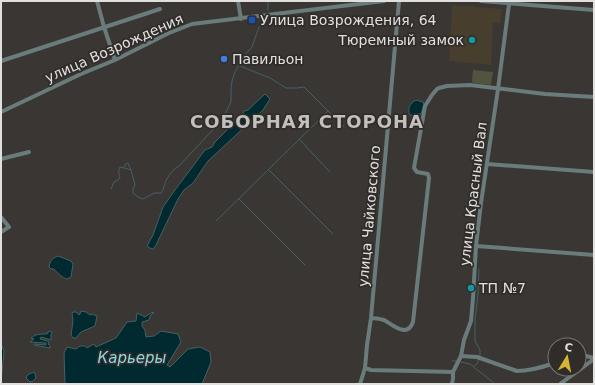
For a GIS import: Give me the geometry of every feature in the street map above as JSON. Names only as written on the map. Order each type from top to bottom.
[{"type":"street","points":[[97,1],[115,60]]},
{"type":"street","points":[[238,1],[241,19]]},
{"type":"street","name":"улица Возрождения","points":[[1,112],[81,74],[115,60],[169,33],[187,26],[384,1]]},
{"type":"street","name":"улица Чайковского","points":[[360,384],[365,368],[371,318],[399,1]]},
{"type":"street","points":[[481,1],[594,10]]},
{"type":"street","name":"улица Красный Вал","points":[[452,384],[453,372],[461,356],[464,340],[471,320],[476,246],[509,4]]},
{"type":"street","points":[[1,61],[160,9]]},
{"type":"street","points":[[371,318],[381,319],[403,330],[409,329],[413,322],[429,178],[428,174],[417,172],[414,168],[426,106],[436,89],[446,86],[470,85],[545,94],[594,97]]},
{"type":"street","points":[[1,159],[30,152]]},
{"type":"street","points":[[487,164],[594,172]]},
{"type":"street","points":[[1,217],[9,227],[1,232]]},
{"type":"street","points":[[476,246],[594,255]]},
{"type":"street","points":[[461,356],[477,357],[517,371],[547,365]]},
{"type":"street","points":[[560,384],[594,358]]},
{"type":"street","points":[[365,368],[371,370],[414,372],[453,372]]},
{"type":"shaded area","points":[[452,5],[502,9],[500,23],[493,23],[491,65],[449,61]]},
{"type":"green space","points":[[473,70],[493,72],[491,85],[473,83]]},
{"type":"water","points":[[265,94],[270,99],[263,110],[208,161],[193,183],[184,190],[178,199],[156,245],[153,249],[147,246],[153,235],[163,207],[205,150],[212,147],[244,111],[248,110]]},
{"type":"water","points":[[416,100],[423,102],[424,105],[421,114],[418,114],[417,116],[410,115],[410,106]]},
{"type":"water","points":[[58,256],[71,261],[73,264],[71,277],[67,279],[49,267],[52,260]]},
{"type":"water","points":[[81,311],[97,316],[95,326],[81,332],[76,338],[73,338],[71,335],[73,322],[72,314],[73,312],[76,312],[79,315]]},
{"type":"water","name":"Карьеры","points":[[154,312],[150,316],[149,320],[142,322],[146,337],[154,336],[161,331],[178,334],[181,342],[167,365],[170,367],[188,349],[200,347],[210,352],[211,362],[202,384],[65,384],[64,353],[67,347],[76,349],[80,346],[85,346],[87,348],[94,344],[96,347],[116,338],[127,322],[136,321],[137,313],[145,317]]},
{"type":"water","points":[[51,331],[51,340],[41,337],[40,339],[49,342],[48,344],[50,348],[34,345],[46,345],[46,343],[30,342],[34,339],[31,338],[34,336],[47,334]]},
{"type":"water","points":[[1,344],[4,351],[1,383]]},
{"type":"water","points":[[34,372],[36,378],[30,382],[26,377]]},
{"type":"waterway","points":[[268,1],[268,10]]},
{"type":"waterway","points":[[111,189],[114,182],[120,177],[120,167],[131,170],[135,185],[133,193],[138,197],[143,199],[154,193],[161,193],[170,173],[179,166],[222,120],[231,102],[232,81],[235,72],[244,56],[252,47],[263,20]]},
{"type":"waterway","points":[[240,66],[270,78],[286,88],[304,87],[344,127]]},
{"type":"waterway","points":[[216,221],[328,111]]},
{"type":"waterway","points":[[299,139],[330,172]]},
{"type":"waterway","points":[[124,167],[128,163],[131,170]]},
{"type":"waterway","points":[[269,170],[333,234]]},
{"type":"waterway","points":[[239,199],[305,265]]},
{"type":"waterway","points":[[479,269],[475,341],[480,350],[480,356]]},
{"type":"waterway","points":[[474,366],[477,364],[479,359]]},
{"type":"waterway","points":[[452,361],[457,361]]},
{"type":"waterway","points":[[461,362],[470,364],[495,384]]},
{"type":"place","name":"Улица Возрождения, 64","points":[[252,20]]},
{"type":"place","name":"Тюремный замок","points":[[472,40]]},
{"type":"place","name":"Павильон","points":[[224,59]]},
{"type":"place","name":"ТП №7","points":[[471,288]]},
{"type":"district","name":"СОБОРНАЯ СТОРОНА","points":[[307,122]]}]
